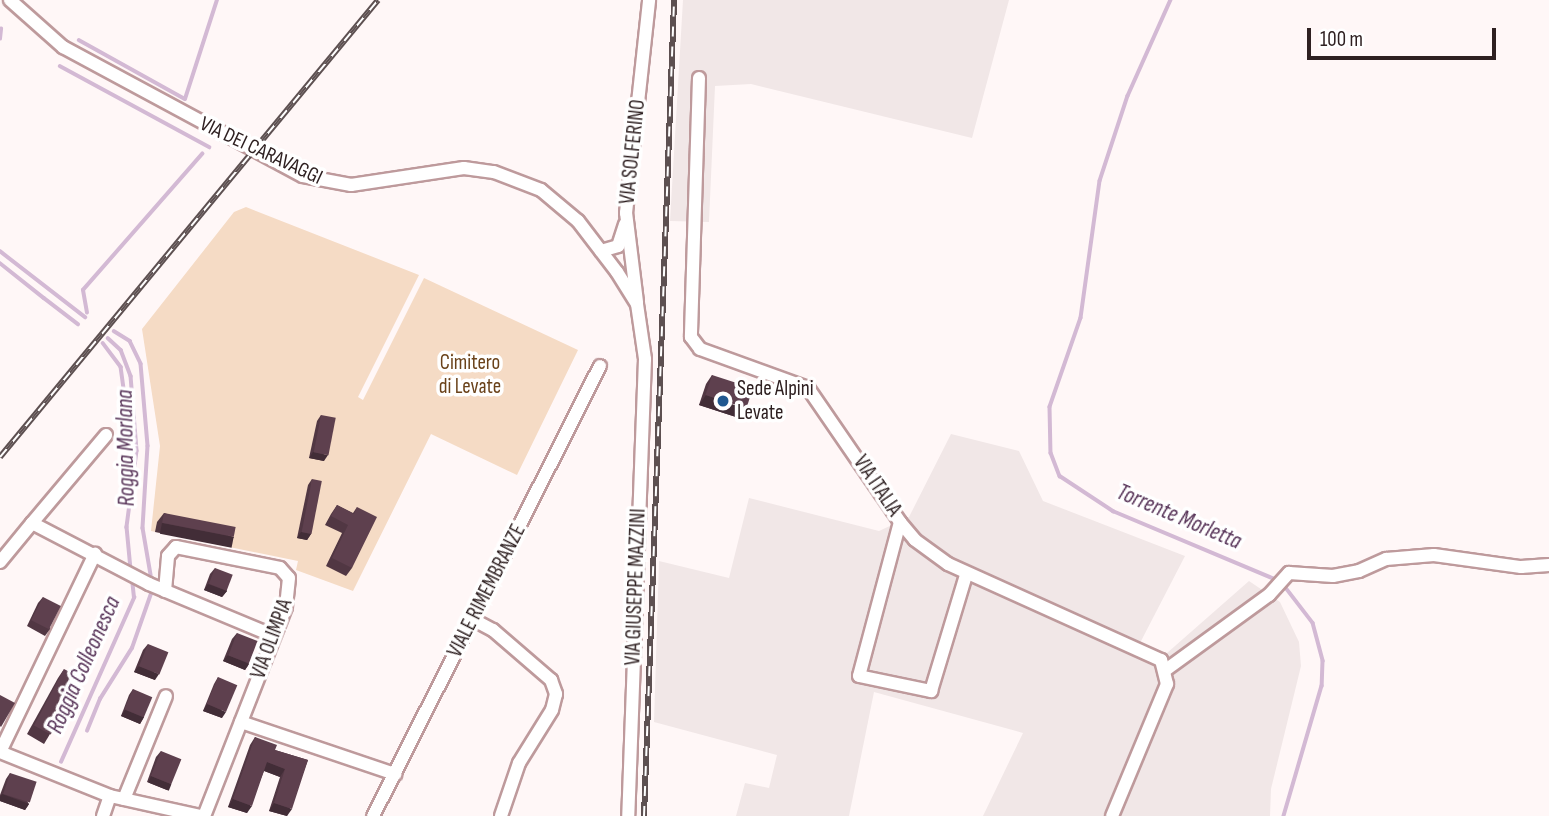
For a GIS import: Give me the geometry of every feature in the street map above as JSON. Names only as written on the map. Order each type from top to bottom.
[{"type":"street","name":"VIA DEI CARAVAGGI","points":[[10,0],[63,47],[303,176],[351,185],[433,170],[494,172],[541,190],[558,202],[601,251],[637,304]]},
{"type":"street","name":"VIA SOLFERINO","points":[[637,304],[633,248],[626,213],[649,0]]},
{"type":"street","name":"VIA ITALIA","points":[[699,78],[691,337],[701,349],[808,388],[915,540],[966,575],[1161,660],[1167,669]]},
{"type":"street","points":[[601,251],[612,250],[622,241],[626,213]]},
{"type":"street","points":[[617,272],[629,261],[633,248]]},
{"type":"street","name":"VIA GIUSEPPE MAZZINI","points":[[628,816],[645,359],[637,304]]},
{"type":"street","name":"VIALE RIMEMBRANZE","points":[[373,816],[600,366]]},
{"type":"street","points":[[0,562],[106,435]]},
{"type":"street","points":[[901,522],[859,676],[931,691],[966,575]]},
{"type":"street","points":[[32,523],[149,584],[274,636]]},
{"type":"street","name":"VIA OLIMPIA","points":[[165,591],[168,556],[176,547],[280,568],[289,578],[290,592],[274,636],[202,816]]},
{"type":"street","points":[[95,554],[0,752],[110,796],[168,813],[202,816]]},
{"type":"street","points":[[1112,816],[1167,684],[1167,669],[1269,595],[1289,573],[1334,576],[1359,571],[1386,559],[1434,555],[1521,567],[1549,565]]},
{"type":"street","points":[[472,619],[493,629],[551,680],[556,694],[552,710],[519,763],[500,816]]},
{"type":"street","points":[[124,799],[166,696]]},
{"type":"street","points":[[241,722],[395,774]]},
{"type":"street","points":[[103,816],[110,796]]},
{"type":"shaded area","points":[[683,0],[1009,0],[972,138],[751,84],[715,86],[709,222],[670,221]]},
{"type":"shaded area","points":[[951,434],[1019,451],[1043,501],[1185,556],[1140,643],[1167,653],[1249,581],[1280,602],[1299,642],[1301,666],[1271,789],[1270,816],[983,816],[1023,733],[874,692],[849,816],[736,816],[745,783],[769,788],[777,755],[654,722],[659,561],[729,578],[749,498],[879,531],[909,517]]},
{"type":"green space","name":"Cimitero di Levate","points":[[246,207],[419,275],[358,397],[363,400],[424,278],[578,350],[517,475],[431,434],[353,591],[296,570],[298,561],[151,531],[160,446],[142,329],[234,212]]},
{"type":"building","points":[[712,375],[753,388],[746,408],[706,395]]},
{"type":"building","points":[[321,415],[336,418],[328,455],[314,452]]},
{"type":"building","points":[[312,479],[322,481],[312,534],[302,532]]},
{"type":"building","points":[[337,505],[354,514],[357,507],[377,517],[352,568],[332,558],[348,525],[331,516]]},
{"type":"building","points":[[164,513],[236,527],[234,537],[162,523]]},
{"type":"building","points":[[215,568],[233,575],[227,591],[209,584]]},
{"type":"building","points":[[43,597],[61,606],[49,629],[31,620]]},
{"type":"building","points":[[237,633],[258,641],[249,663],[228,655]]},
{"type":"building","points":[[148,644],[168,652],[159,674],[139,666]]},
{"type":"building","points":[[64,669],[81,678],[51,734],[34,726]]},
{"type":"building","points":[[218,677],[237,685],[226,712],[207,704]]},
{"type":"building","points":[[133,689],[152,697],[144,717],[124,709]]},
{"type":"building","points":[[0,695],[15,703],[1,727],[0,726]]},
{"type":"building","points":[[255,737],[277,745],[275,750],[308,760],[292,809],[274,803],[285,769],[267,762],[252,806],[233,799]]},
{"type":"building","points":[[161,751],[181,759],[171,784],[151,776]]},
{"type":"building","points":[[10,773],[37,782],[30,803],[3,794]]},
{"type":"waterway","points":[[79,40],[185,99],[217,0]]},
{"type":"waterway","name":"Torrente Morletta","points":[[1171,0],[1128,96],[1100,181],[1081,318],[1050,407],[1051,453],[1060,476],[1113,511],[1277,580]]},
{"type":"waterway","points":[[0,39],[1,29]]},
{"type":"waterway","points":[[60,66],[209,147]]},
{"type":"waterway","points":[[87,313],[83,290],[202,154]]},
{"type":"waterway","points":[[0,251],[85,317]]},
{"type":"waterway","points":[[0,263],[44,298]]},
{"type":"waterway","name":"Roggia Colleonesca","points":[[44,298],[78,324]]},
{"type":"waterway","name":"Roggia Morlana","points":[[114,331],[130,341],[141,364],[148,446],[143,528],[151,575]]},
{"type":"waterway","name":"Roggia Colleonesca","points":[[108,338],[121,350],[131,376],[137,451],[127,527],[131,569]]},
{"type":"waterway","name":"Roggia Colleonesca","points":[[103,343],[121,367],[132,446]]},
{"type":"waterway","name":"Roggia Colleonesca","points":[[61,762],[134,598],[132,580]]},
{"type":"waterway","name":"Torrente Morletta","points":[[1283,584],[1313,623],[1323,661],[1322,686],[1284,816]]},
{"type":"waterway","name":"Roggia Morlana","points":[[87,731],[100,699],[132,648],[152,591]]},
{"type":"railway","points":[[0,457],[378,0]]},
{"type":"railway","points":[[644,816],[674,0]]},
{"type":"place","name":"Sede Alpini Levate","points":[[723,401]]}]
